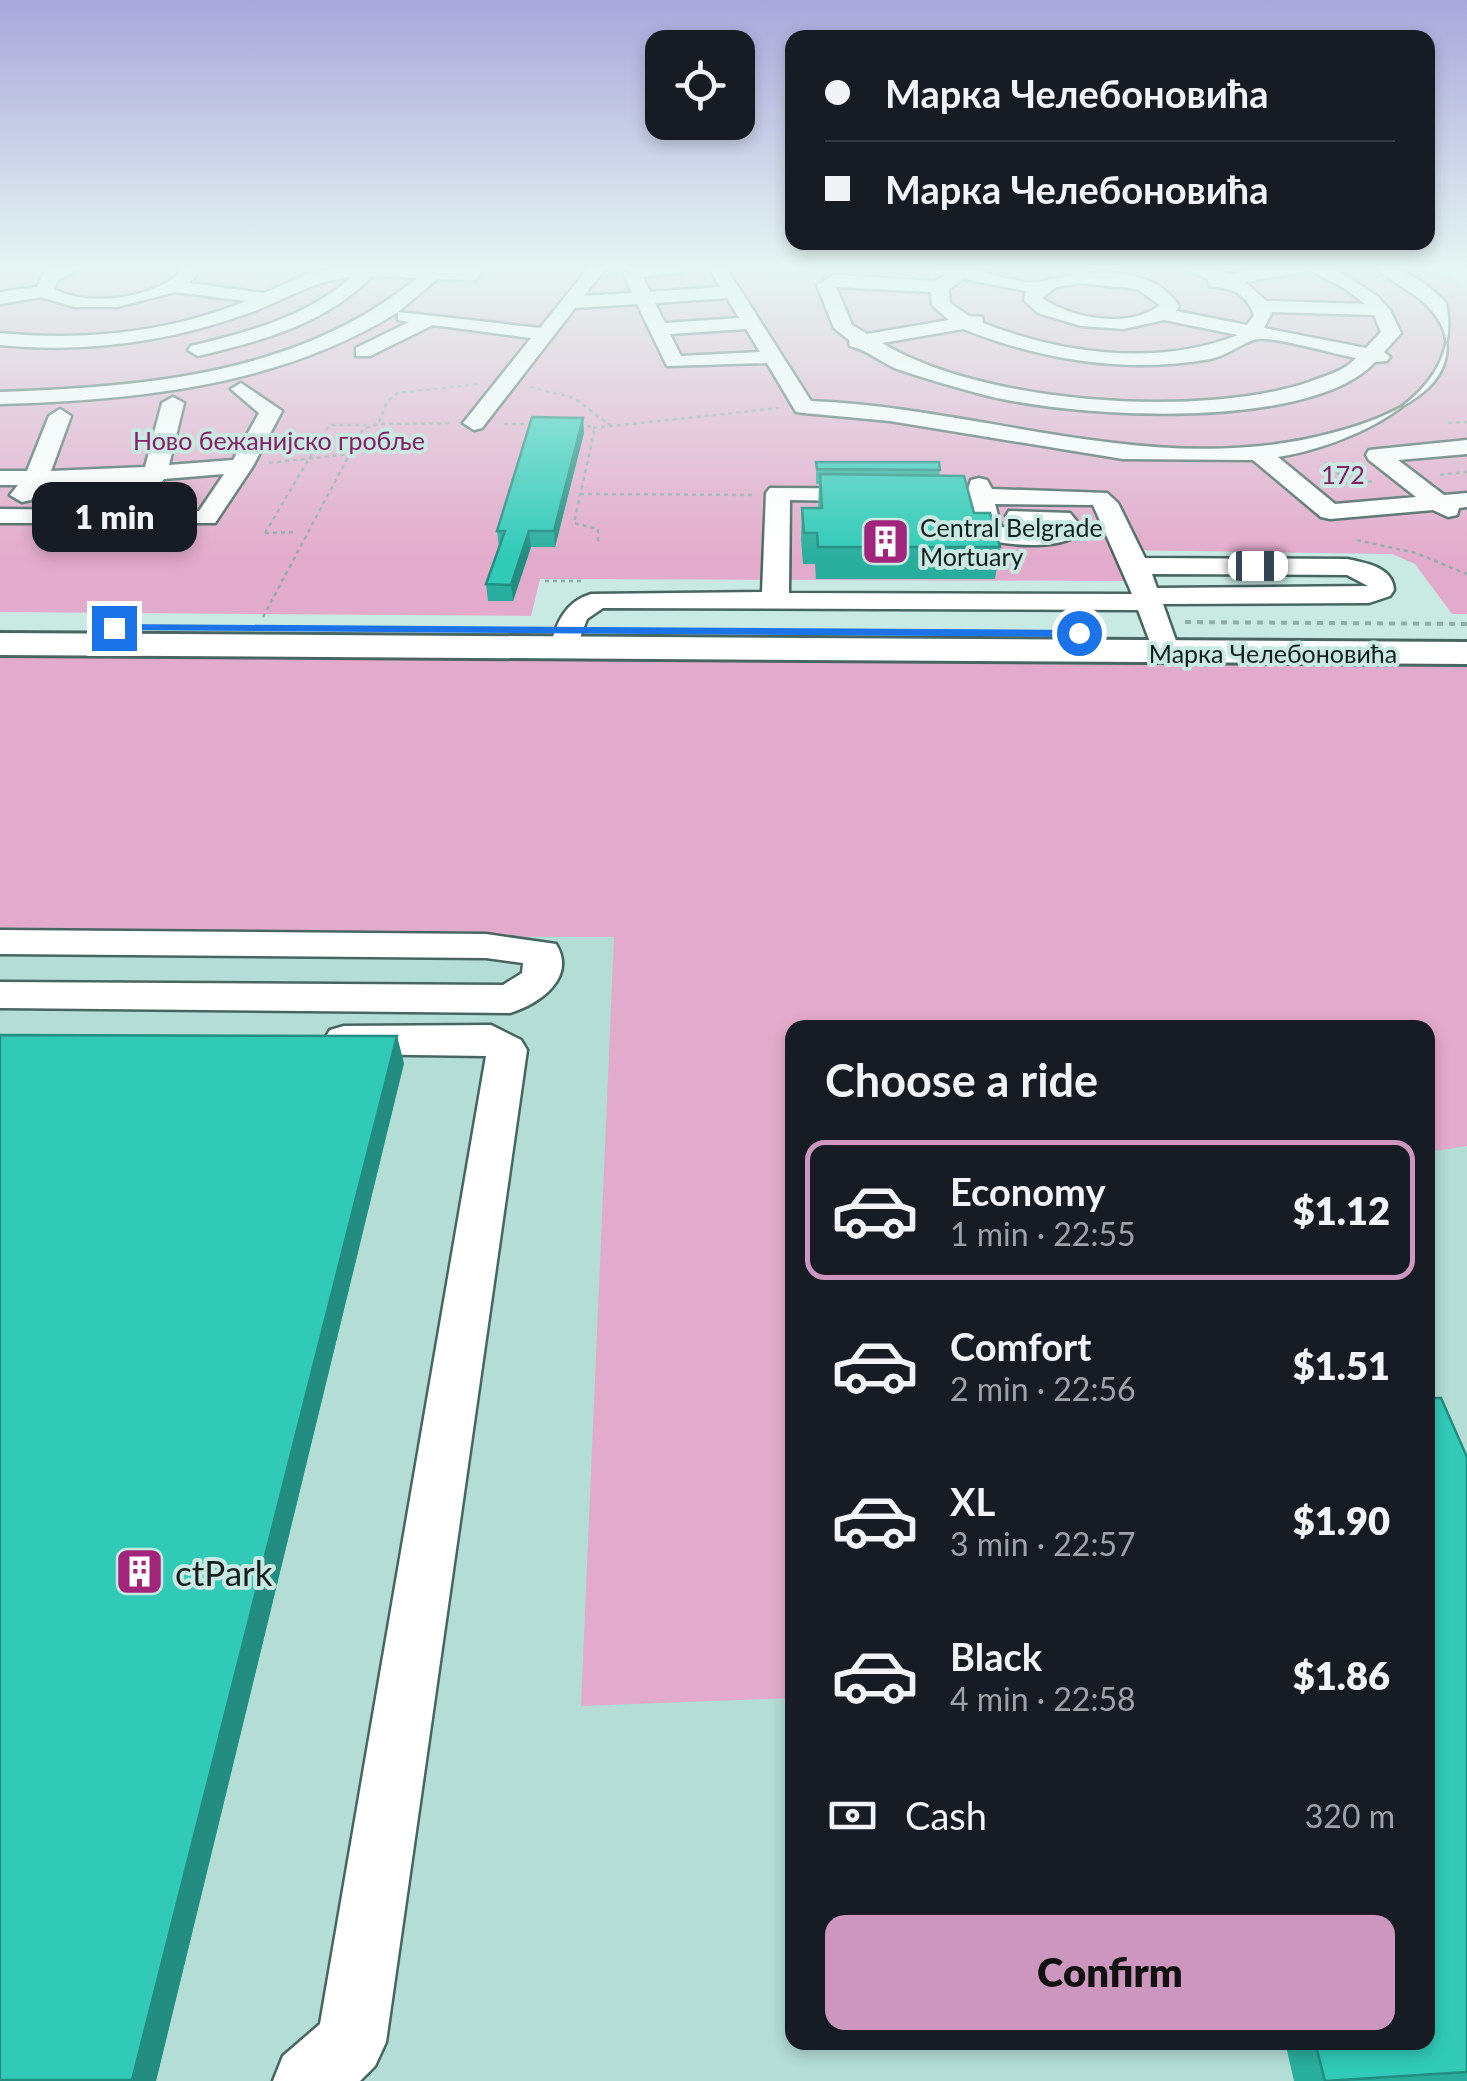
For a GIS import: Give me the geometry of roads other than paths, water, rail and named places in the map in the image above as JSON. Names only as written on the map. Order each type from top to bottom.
[{"type":"main road","name":"Марка Челебоновића","points":[[0,644],[566,639],[1154,621],[1467,634]]},
{"type":"main road","name":"Марка Челебоновића","points":[[1154,621],[1467,654]]},
{"type":"main road","name":"Марка Челебоновића","points":[[0,627],[566,639]]},
{"type":"lane","points":[[1,516],[36,479],[78,363]]},
{"type":"lane","points":[[248,363],[252,366]]},
{"type":"lane","points":[[0,398],[67,389],[142,387],[261,363]]},
{"type":"lane","points":[[0,419],[67,389],[173,402],[241,389],[333,363]]},
{"type":"lane","points":[[474,423],[522,363]]},
{"type":"lane","points":[[777,363],[804,407],[923,418],[1066,446],[1143,452],[1257,451],[1357,432],[1417,407],[1451,373],[1454,363]]},
{"type":"lane","points":[[902,363],[971,386],[1040,400],[1124,383],[1176,363]]},
{"type":"lane","points":[[923,418],[1005,363]]},
{"type":"lane","points":[[1069,363],[1208,407],[1288,397],[1342,380],[1370,363]]},
{"type":"lane","points":[[1119,363],[1143,452]]},
{"type":"lane","points":[[1222,363],[1357,432]]},
{"type":"lane","points":[[1,516],[206,518],[271,412],[241,389]]},
{"type":"lane","points":[[124,518],[155,474],[173,402]]},
{"type":"lane","points":[[1417,407],[1461,427]]},
{"type":"lane","points":[[1467,447],[1377,454],[1467,525]]},
{"type":"lane","points":[[1257,451],[1322,508],[1338,512],[1467,500]]},
{"type":"lane","points":[[0,478],[155,474],[241,466]]},
{"type":"lane","points":[[776,600],[776,495],[983,506],[1098,498],[1106,503],[1136,566],[1154,621]]},
{"type":"lane","points":[[566,639],[580,609],[600,600],[776,600],[1154,621],[1377,593],[1381,582],[1357,548],[1357,528],[1338,512]]},
{"type":"lane","points":[[1136,566],[1357,548]]},
{"type":"lane","points":[[0,942],[486,946],[543,953],[540,979],[510,999],[0,995]]},
{"type":"lane","points":[[184,996],[208,944]]},
{"type":"lane","points":[[0,1036],[243,1041],[491,1040],[507,1050],[351,2042],[308,2081]]},
{"type":"place","name":"Central Belgrade Mortuary","points":[[885,541]]},
{"type":"place","name":"ctPark","points":[[140,1572]]},
{"type":"park label","name":"Ново бежанијско гробље","points":[[279,440]]},
{"type":"park label","name":"172","points":[[1343,474]]}]
